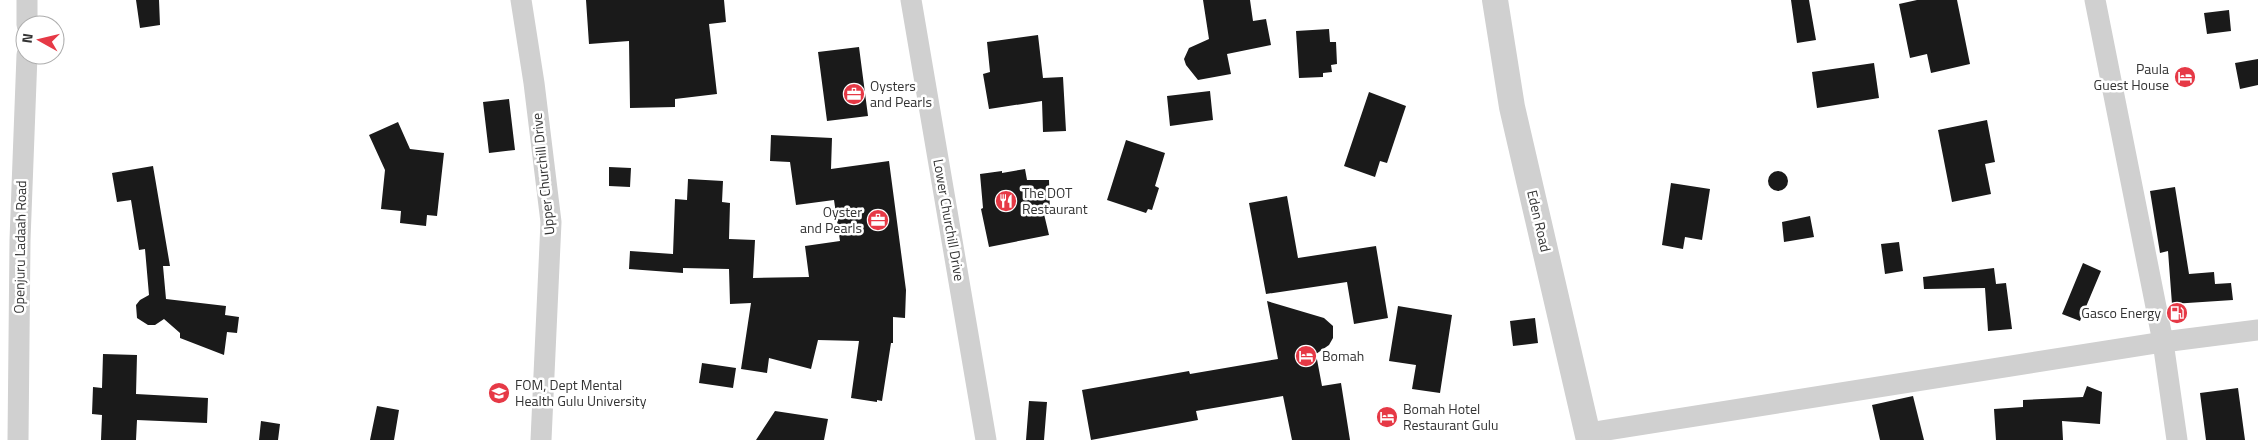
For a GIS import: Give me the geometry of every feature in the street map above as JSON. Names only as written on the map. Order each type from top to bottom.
[{"type":"street","points":[[26,0],[27,15]]},
{"type":"street","name":"Upper Churchill Drive","points":[[520,0],[534,83],[551,222],[542,440]]},
{"type":"street","name":"Lower Churchill Drive","points":[[911,0],[986,440]]},
{"type":"street","name":"Eden Road","points":[[1495,0],[1512,107],[1588,436]]},
{"type":"street","points":[[2095,0],[2163,342],[2177,440]]},
{"type":"street","name":"Openjuru Ladaah Road","points":[[18,440],[20,240],[27,65]]},
{"type":"street","points":[[1588,436],[2163,342],[2258,330]]},
{"type":"building","points":[[136,0],[159,0],[160,25],[140,28]]},
{"type":"building","points":[[586,0],[724,0],[726,22],[709,24],[717,94],[675,99],[675,107],[630,108],[629,41],[589,44]]},
{"type":"building","points":[[1203,0],[1250,0],[1253,21],[1266,19],[1271,45],[1227,54],[1231,74],[1198,80],[1186,65],[1184,59],[1189,48],[1209,39]]},
{"type":"building","points":[[1791,0],[1809,0],[1816,40],[1797,43]]},
{"type":"building","points":[[1917,0],[1957,0],[1970,64],[1931,73],[1927,54],[1910,58],[1899,4]]},
{"type":"building","points":[[2229,10],[2231,31],[2207,34],[2204,13]]},
{"type":"building","points":[[1329,29],[1330,42],[1336,42],[1337,64],[1331,65],[1332,72],[1323,73],[1323,77],[1299,78],[1296,31]]},
{"type":"building","points":[[1038,35],[1043,78],[1063,77],[1066,131],[1043,132],[1042,101],[989,109],[983,74],[990,72],[987,42]]},
{"type":"building","points":[[859,47],[868,116],[827,121],[818,52]]},
{"type":"building","points":[[2258,59],[2258,85],[2240,89],[2235,63]]},
{"type":"building","points":[[1874,63],[1879,98],[1817,108],[1812,72]]},
{"type":"building","points":[[1210,91],[1213,120],[1170,126],[1167,96]]},
{"type":"building","points":[[1369,92],[1406,106],[1387,163],[1380,161],[1375,177],[1344,166]]},
{"type":"building","points":[[509,99],[515,150],[489,153],[483,102]]},
{"type":"building","points":[[1987,120],[1995,162],[1985,164],[1991,194],[1952,202],[1938,130]]},
{"type":"building","points":[[398,122],[410,149],[444,153],[437,216],[427,215],[426,226],[400,223],[401,211],[381,209],[385,170],[369,135]]},
{"type":"building","points":[[771,135],[832,138],[831,169],[889,161],[906,290],[905,318],[893,317],[893,343],[891,343],[882,401],[851,398],[859,341],[818,340],[811,369],[769,358],[767,373],[741,369],[751,303],[730,304],[729,269],[683,268],[683,273],[629,269],[630,251],[673,254],[675,199],[687,200],[688,179],[723,181],[722,202],[730,203],[729,239],[755,240],[753,278],[809,277],[805,246],[840,241],[834,200],[796,205],[790,162],[770,161]]},
{"type":"building","points":[[1126,140],[1165,153],[1155,186],[1159,188],[1152,210],[1148,209],[1146,213],[1107,200]]},
{"type":"building","points":[[153,166],[170,266],[163,266],[166,299],[226,306],[225,315],[239,317],[237,333],[227,332],[224,355],[180,338],[180,333],[164,319],[155,325],[148,325],[137,318],[136,305],[140,300],[149,295],[145,249],[139,250],[131,200],[117,202],[112,173]]},
{"type":"building","points":[[609,167],[631,168],[630,187],[609,186]]},
{"type":"building","points":[[1025,169],[1027,180],[1049,180],[1050,213],[1044,214],[1049,235],[989,247],[981,209],[983,208],[980,174]]},
{"type":"building","points":[[1778,171],[1785,174],[1788,181],[1785,188],[1778,191],[1771,188],[1768,181],[1771,174]]},
{"type":"building","points":[[1671,183],[1710,189],[1702,240],[1685,237],[1683,249],[1662,245]]},
{"type":"building","points":[[2175,187],[2189,274],[2214,272],[2215,284],[2231,283],[2233,300],[2172,304],[2168,251],[2160,253],[2150,191]]},
{"type":"building","points":[[1287,196],[1298,258],[1376,246],[1388,318],[1354,324],[1347,282],[1266,294],[1249,203]]},
{"type":"building","points":[[1810,216],[1814,237],[1784,242],[1782,222]]},
{"type":"building","points":[[1899,242],[1903,271],[1885,274],[1881,244]]},
{"type":"building","points":[[2083,263],[2101,271],[2080,321],[2062,314]]},
{"type":"building","points":[[1994,268],[1996,284],[2006,283],[2012,329],[1988,331],[1985,288],[1924,289],[1923,277]]},
{"type":"building","points":[[1267,301],[1324,318],[1333,326],[1333,338],[1329,345],[1316,354],[1322,386],[1341,383],[1350,440],[1292,440],[1283,396],[1196,411],[1198,420],[1091,440],[1082,390],[1189,371],[1190,374],[1278,359]]},
{"type":"building","points":[[1398,306],[1452,315],[1440,393],[1412,389],[1416,365],[1389,361]]},
{"type":"building","points":[[1535,318],[1538,343],[1513,346],[1510,321]]},
{"type":"building","points":[[103,354],[137,355],[136,394],[208,398],[207,423],[137,420],[136,440],[101,440],[102,415],[92,414],[93,387],[102,388]]},
{"type":"building","points":[[702,363],[736,368],[733,388],[699,383]]},
{"type":"building","points":[[2087,386],[2102,392],[2100,424],[2062,421],[2063,440],[1996,440],[1994,409],[2023,407],[2023,400],[2083,397]]},
{"type":"building","points":[[2238,388],[2245,440],[2206,440],[2200,393]]},
{"type":"building","points":[[1913,396],[1924,440],[1880,440],[1872,405]]},
{"type":"building","points":[[1029,401],[1047,402],[1044,440],[1026,440]]},
{"type":"building","points":[[377,406],[399,410],[394,440],[370,440]]},
{"type":"building","points":[[775,411],[828,419],[824,440],[756,440]]},
{"type":"building","points":[[261,421],[280,424],[278,440],[259,440]]},
{"type":"place","name":"Paula Guest House","points":[[2185,77]]},
{"type":"place","name":"Oysters and Pearls","points":[[854,94]]},
{"type":"place","name":"The DOT Restaurant","points":[[1006,201]]},
{"type":"place","name":"Oyster and Pearls","points":[[878,220]]},
{"type":"place","name":"Gasco Energy","points":[[2177,313]]},
{"type":"place","name":"Bomah","points":[[1306,356]]},
{"type":"place","name":"FOM, Dept Mental Health Gulu University","points":[[499,393]]},
{"type":"place","name":"Bomah Hotel Restaurant Gulu","points":[[1387,417]]}]
